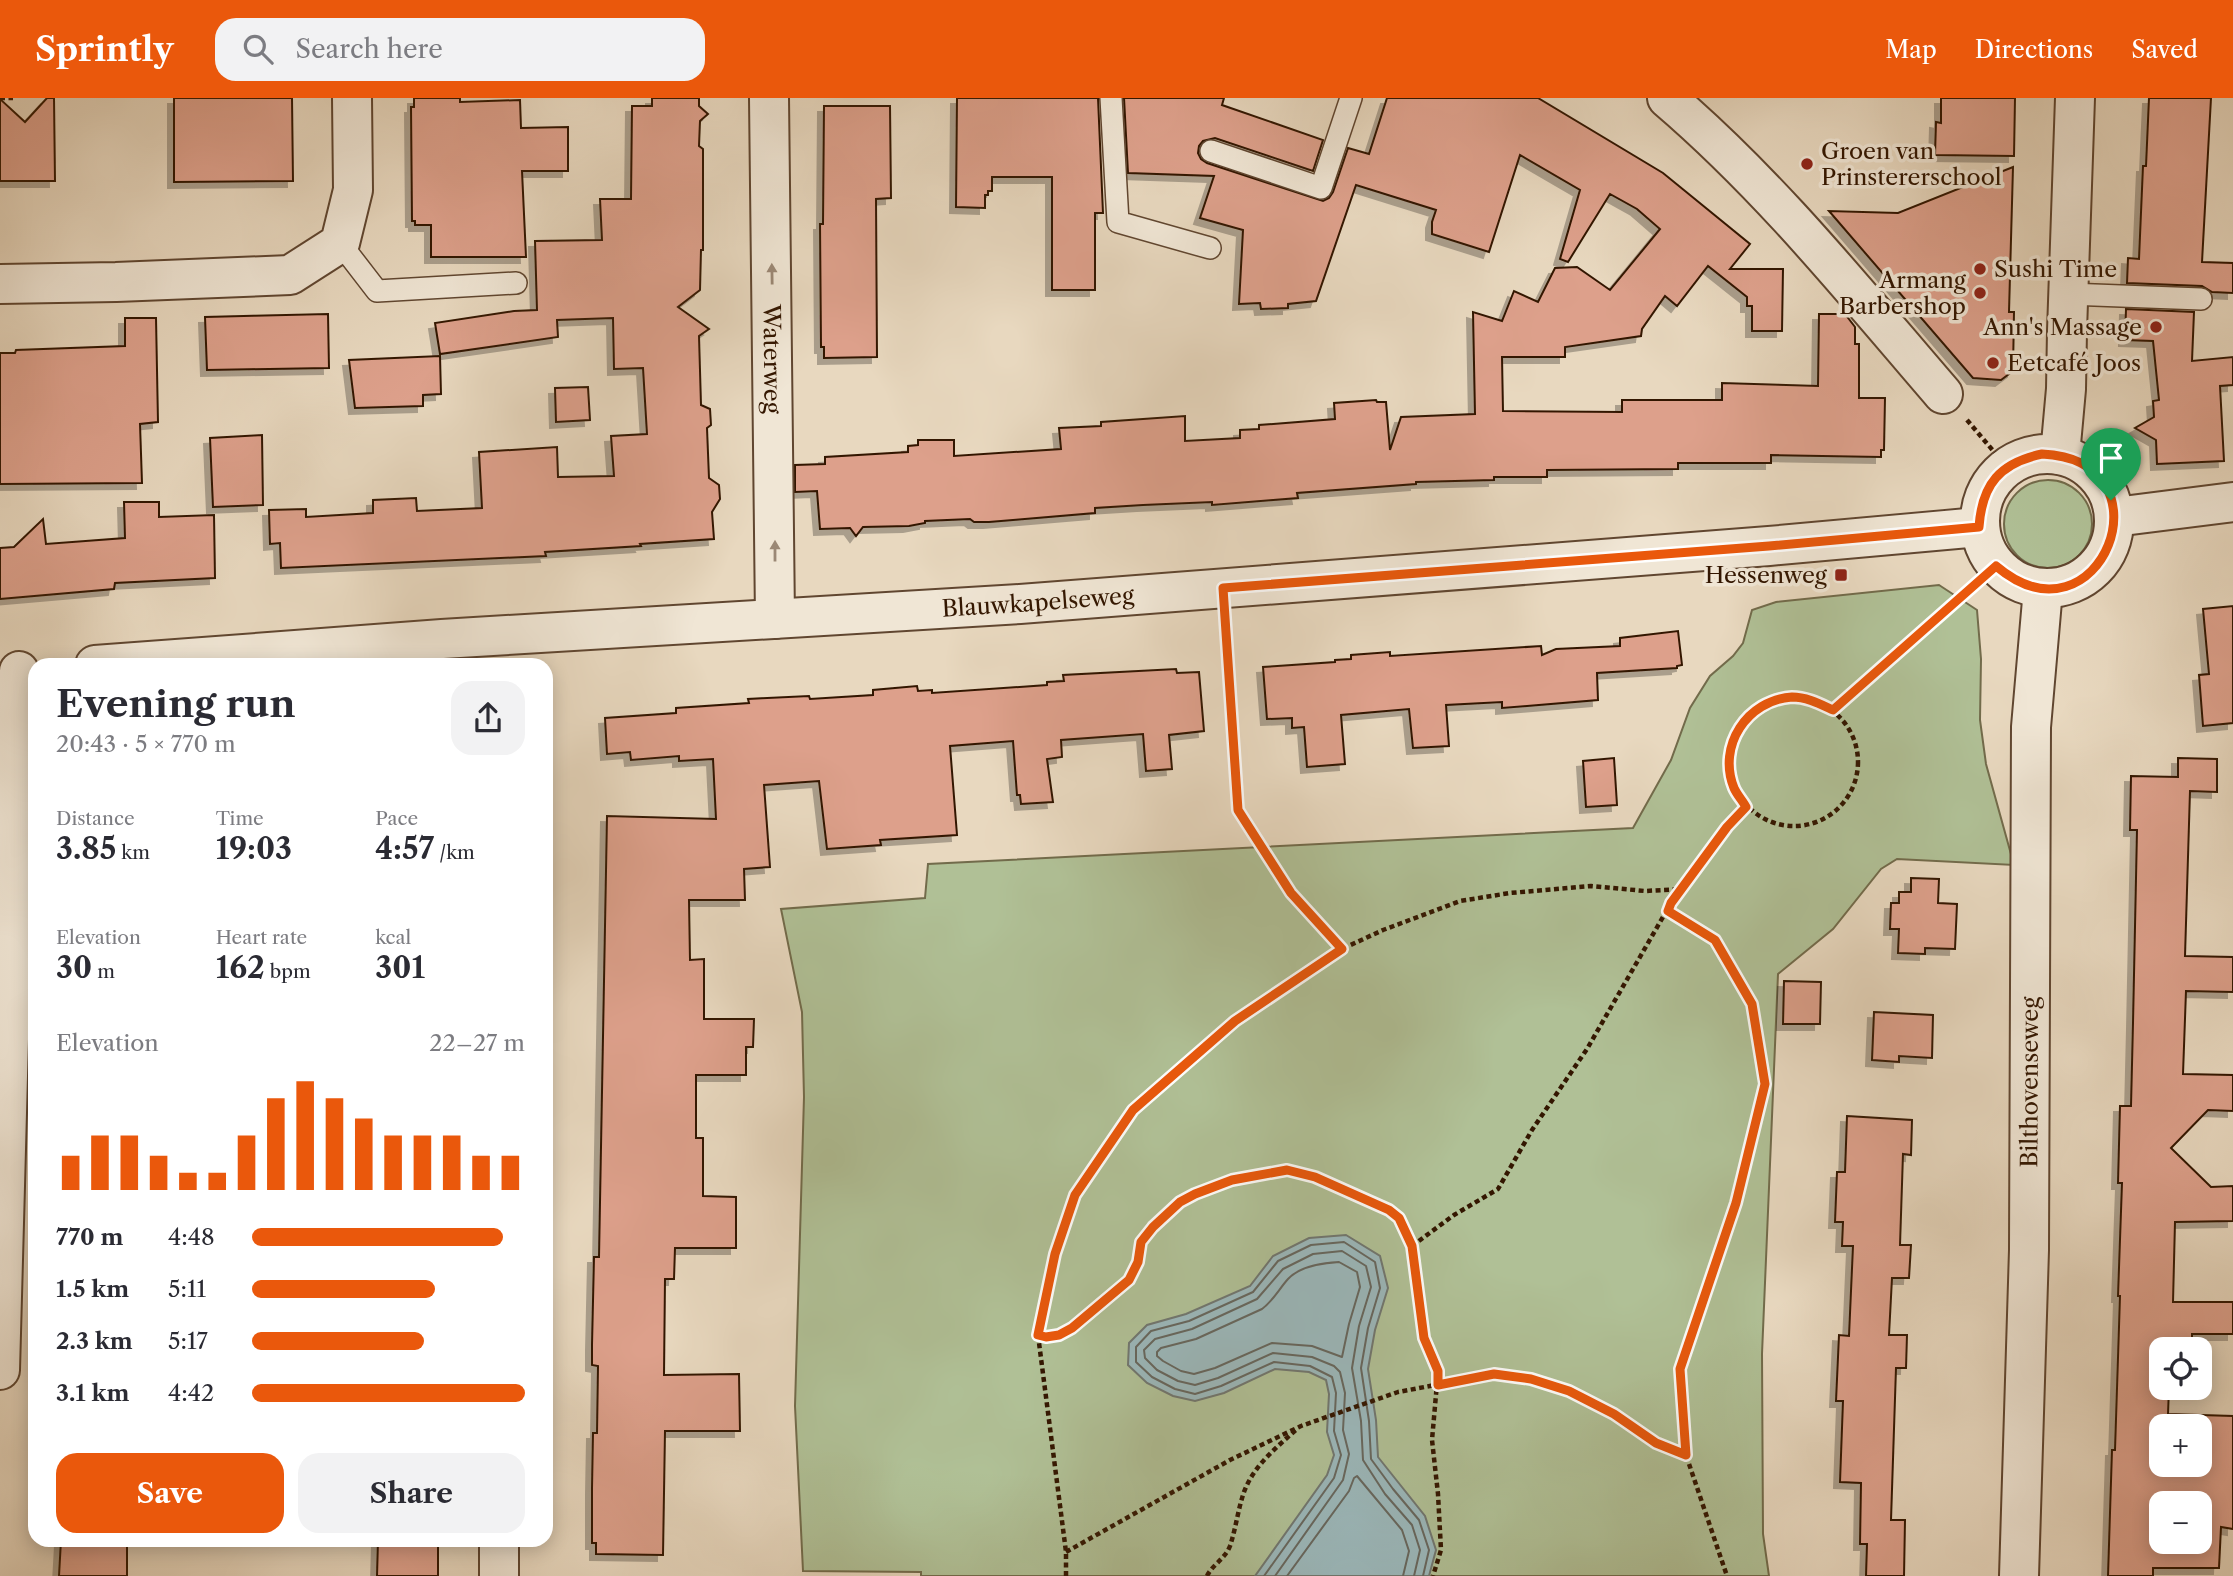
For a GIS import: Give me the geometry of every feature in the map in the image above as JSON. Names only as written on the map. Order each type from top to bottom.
[{"type":"street","points":[[0,284],[290,275],[340,243],[353,190],[352,98]]},
{"type":"street","name":"Waterweg","points":[[769,98],[775,619]]},
{"type":"street","points":[[1667,98],[1699,125],[1782,207],[1943,394]]},
{"type":"street","points":[[2060,455],[2066,389],[2075,98]]},
{"type":"street","points":[[2042,454],[2060,455],[2077,461],[2092,471],[2107,492],[2115,517],[2113,536],[2106,554],[2095,569],[2080,580],[2062,587],[2043,589],[2025,586],[1996,566],[1985,548],[1979,527],[1980,510],[1985,493],[2007,467],[2023,458],[2042,454]]},
{"type":"street","points":[[2115,517],[2233,502]]},
{"type":"street","name":"Blauwkapelseweg","points":[[290,658],[513,650],[775,619],[1223,588],[1979,527]]},
{"type":"street","name":"Bilthovenseweg","points":[[2019,1576],[2029,1250],[2031,727],[2043,589]]},
{"type":"street","points":[[0,1370],[18,671]]},
{"type":"street","points":[[499,1547],[499,1576]]},
{"type":"lane","points":[[1111,98],[1118,222],[1210,248]]},
{"type":"lane","points":[[1211,151],[1321,188],[1350,98]]},
{"type":"lane","points":[[340,243],[377,291],[516,283]]},
{"type":"lane","points":[[2068,294],[2201,299]]},
{"type":"path","points":[[0,98],[13,98]]},
{"type":"path","points":[[1943,394],[2007,467]]},
{"type":"path","points":[[1833,710],[1996,566]]},
{"type":"path","points":[[1223,588],[1238,810],[1291,893],[1342,949]]},
{"type":"path","points":[[1794,697],[1815,701],[1833,710],[1848,726],[1856,746],[1858,767],[1853,788],[1842,805],[1825,818],[1805,826],[1784,826],[1763,819],[1746,807],[1735,789],[1729,768],[1731,747],[1739,727],[1753,711],[1772,701],[1794,697]]},
{"type":"path","points":[[1412,1246],[1454,1215],[1498,1189],[1532,1130],[1587,1049],[1682,889],[1727,827],[1746,807]]},
{"type":"path","points":[[1066,1576],[1066,1552],[1038,1335],[1055,1254],[1075,1195],[1133,1110],[1235,1021],[1342,949],[1383,930],[1460,901],[1510,893],[1591,886],[1645,891],[1682,889]]},
{"type":"path","points":[[1668,911],[1715,940],[1752,1004],[1765,1084],[1736,1203],[1680,1369],[1686,1455],[1727,1576]]},
{"type":"path","points":[[1038,1335],[1059,1335],[1072,1328],[1129,1280],[1138,1262],[1141,1242],[1180,1202],[1232,1180],[1287,1170],[1315,1177],[1389,1210],[1399,1218],[1412,1246],[1424,1338],[1438,1371],[1432,1440],[1441,1550],[1433,1576]]},
{"type":"path","points":[[1066,1552],[1230,1460],[1301,1426],[1398,1392],[1494,1374],[1531,1379],[1569,1391],[1614,1414],[1656,1443],[1686,1455]]},
{"type":"path","points":[[1207,1576],[1230,1547],[1245,1490],[1257,1467],[1301,1426]]},
{"type":"green space","points":[[2048,480],[2065,484],[2079,493],[2088,507],[2092,524],[2088,541],[2079,555],[2065,564],[2048,568],[2031,564],[2017,555],[2008,541],[2004,524],[2008,507],[2017,493],[2031,484]]},
{"type":"green space","points":[[1939,585],[1977,610],[1981,659],[1980,720],[1986,764],[2014,865],[1897,859],[1881,869],[1833,929],[1778,974],[1762,1354],[1763,1534],[1769,1576],[921,1576],[921,1572],[803,1571],[795,1406],[804,1097],[802,1012],[781,909],[925,898],[928,864],[1633,828],[1671,760],[1690,708],[1710,676],[1733,656],[1743,643],[1752,610],[1776,602]]},
{"type":"water","points":[[1346,1235],[1380,1256],[1388,1288],[1375,1330],[1368,1369],[1376,1420],[1378,1457],[1425,1516],[1436,1550],[1429,1576],[1255,1576],[1327,1475],[1334,1455],[1327,1432],[1329,1394],[1326,1380],[1309,1372],[1275,1369],[1224,1393],[1195,1401],[1173,1396],[1147,1383],[1128,1365],[1129,1343],[1147,1325],[1186,1314],[1250,1286],[1273,1256],[1309,1238]]},
{"type":"building","points":[[47,98],[54,98],[55,181],[0,181],[0,99],[25,122]]},
{"type":"building","points":[[174,98],[292,98],[293,181],[174,182]]},
{"type":"building","points":[[414,98],[460,98],[460,102],[520,100],[521,128],[568,127],[568,171],[522,171],[526,257],[431,257],[431,225],[415,225],[415,221],[412,221],[411,107],[414,107]]},
{"type":"building","points":[[652,98],[699,98],[699,106],[708,114],[700,121],[699,146],[703,149],[703,250],[700,290],[678,307],[709,329],[699,336],[701,405],[710,409],[711,425],[707,428],[709,478],[719,485],[720,499],[712,512],[714,539],[545,552],[546,556],[281,568],[280,543],[270,544],[269,510],[306,509],[306,517],[373,513],[373,500],[416,498],[417,511],[482,508],[479,452],[557,447],[558,477],[614,476],[611,436],[647,434],[643,368],[614,369],[613,318],[557,320],[558,337],[440,354],[435,323],[537,310],[535,241],[602,240],[600,199],[631,199],[632,106],[652,106]]},
{"type":"building","points":[[957,98],[1098,98],[1103,213],[1095,213],[1095,290],[1052,290],[1052,177],[992,177],[992,191],[985,195],[985,208],[956,207]]},
{"type":"building","points":[[1124,98],[1224,98],[1222,105],[1323,140],[1313,171],[1215,138],[1203,141],[1198,153],[1207,163],[1323,201],[1333,192],[1348,148],[1369,154],[1387,98],[1538,98],[1663,173],[1750,244],[1730,269],[1783,269],[1782,331],[1752,331],[1752,306],[1747,306],[1747,297],[1708,266],[1677,306],[1665,296],[1642,329],[1641,336],[1565,347],[1565,357],[1502,357],[1503,411],[1622,412],[1622,400],[1722,400],[1722,383],[1818,386],[1819,314],[1845,314],[1855,327],[1855,344],[1859,344],[1859,398],[1885,398],[1884,450],[1881,450],[1881,457],[1771,455],[1771,463],[1678,463],[1678,469],[1547,470],[1547,477],[1416,482],[1297,493],[1298,498],[1212,505],[1212,502],[1095,508],[1095,513],[989,522],[974,522],[970,519],[925,521],[909,526],[863,527],[856,536],[850,528],[820,529],[817,491],[795,492],[795,465],[825,464],[825,457],[908,452],[908,446],[918,445],[918,440],[954,440],[954,456],[1061,449],[1059,428],[1185,416],[1185,441],[1240,438],[1240,430],[1259,429],[1259,425],[1335,419],[1334,403],[1376,400],[1386,402],[1390,450],[1401,417],[1475,414],[1473,312],[1502,321],[1514,291],[1538,302],[1555,268],[1577,267],[1610,290],[1660,229],[1637,209],[1610,194],[1568,262],[1560,259],[1580,190],[1520,155],[1489,252],[1432,234],[1436,210],[1356,185],[1316,301],[1288,304],[1288,308],[1261,309],[1260,303],[1239,304],[1243,230],[1200,218],[1214,176],[1128,173]]},
{"type":"building","points":[[1941,98],[2015,98],[2014,156],[1935,155],[1936,122],[1941,123]]},
{"type":"building","points":[[2149,98],[2211,98],[2202,262],[2233,263],[2233,293],[2212,292],[2202,286],[2127,283],[2128,258],[2139,259]]},
{"type":"building","points":[[824,106],[890,106],[891,198],[876,199],[877,357],[824,358],[824,347],[821,347],[820,224],[823,224]]},
{"type":"building","points":[[2013,167],[2009,312],[2014,312],[2013,371],[2001,380],[1973,378],[1829,211],[1898,213]]},
{"type":"building","points":[[2126,309],[2194,312],[2192,361],[2233,357],[2233,385],[2220,386],[2224,461],[2157,464],[2156,440],[2135,428],[2154,417],[2153,401],[2159,400],[2153,341],[2125,340]]},
{"type":"building","points":[[328,314],[329,368],[207,370],[205,317]]},
{"type":"building","points":[[125,318],[156,318],[158,422],[140,424],[142,483],[0,484],[0,353],[15,353],[16,350],[125,346]]},
{"type":"building","points":[[440,356],[441,394],[423,395],[423,406],[355,408],[349,360]]},
{"type":"building","points":[[588,387],[590,420],[556,422],[555,388]]},
{"type":"building","points":[[262,435],[263,505],[213,507],[210,438]]},
{"type":"building","points":[[124,502],[159,502],[159,517],[214,515],[215,578],[115,583],[114,589],[0,599],[0,548],[14,547],[43,519],[46,544],[125,538]]},
{"type":"building","points":[[2233,606],[2233,723],[2203,726],[2199,675],[2209,674],[2203,609]]},
{"type":"building","points":[[1678,631],[1682,665],[1677,668],[1597,673],[1598,700],[1502,708],[1502,702],[1446,705],[1449,746],[1413,748],[1409,709],[1341,715],[1345,764],[1307,767],[1304,727],[1292,728],[1292,718],[1267,719],[1263,667],[1335,662],[1351,659],[1351,655],[1390,652],[1390,656],[1541,646],[1542,655],[1556,649],[1620,646],[1620,638]]},
{"type":"building","points":[[1176,669],[1177,673],[1199,672],[1204,731],[1169,735],[1172,769],[1146,771],[1143,734],[1061,740],[1062,757],[1047,759],[1053,802],[1021,804],[1020,795],[1017,795],[1013,741],[950,746],[957,835],[880,840],[881,845],[827,849],[819,781],[764,785],[770,867],[744,869],[745,900],[689,900],[690,960],[704,959],[704,1019],[754,1019],[753,1047],[746,1047],[746,1075],[696,1075],[696,1138],[703,1138],[703,1196],[736,1197],[736,1248],[675,1248],[674,1279],[665,1279],[664,1375],[739,1374],[740,1431],[665,1431],[663,1555],[596,1554],[596,1543],[592,1543],[592,1488],[593,1433],[597,1433],[598,1366],[592,1365],[592,1345],[594,1257],[599,1257],[607,816],[716,819],[713,759],[679,761],[679,756],[631,760],[630,752],[607,754],[605,718],[676,713],[676,708],[749,703],[748,699],[873,695],[873,690],[917,686],[918,691],[932,690],[932,693],[1047,685],[1047,682],[1064,681],[1063,675]]},
{"type":"building","points":[[1614,758],[1617,805],[1586,807],[1583,761]]},
{"type":"building","points":[[2178,758],[2217,759],[2217,792],[2190,791],[2185,956],[2233,957],[2233,992],[2186,991],[2183,1074],[2233,1075],[2233,1111],[2208,1110],[2171,1148],[2211,1187],[2233,1186],[2233,1221],[2175,1222],[2173,1302],[2233,1302],[2233,1334],[2149,1337],[2149,1400],[2169,1400],[2168,1414],[2149,1414],[2149,1477],[2212,1477],[2212,1415],[2233,1416],[2233,1529],[2221,1527],[2219,1568],[2153,1568],[2153,1576],[2108,1576],[2120,1296],[2120,1106],[2131,1106],[2137,830],[2130,830],[2131,776],[2178,777]]},
{"type":"building","points":[[1911,878],[1939,879],[1938,903],[1957,904],[1955,949],[1925,948],[1925,954],[1898,953],[1899,929],[1890,929],[1891,903],[1899,903],[1899,892],[1911,892]]},
{"type":"building","points":[[1784,981],[1821,982],[1820,1024],[1783,1024]]},
{"type":"building","points":[[1874,1012],[1933,1015],[1932,1058],[1899,1056],[1899,1062],[1872,1060]]},
{"type":"building","points":[[1847,1116],[1912,1120],[1911,1155],[1903,1154],[1900,1245],[1911,1245],[1909,1278],[1892,1278],[1889,1335],[1907,1335],[1906,1368],[1896,1368],[1891,1520],[1905,1520],[1904,1576],[1866,1576],[1867,1544],[1860,1544],[1861,1483],[1840,1482],[1843,1401],[1836,1401],[1839,1335],[1849,1336],[1853,1246],[1842,1246],[1843,1222],[1835,1222],[1837,1172],[1845,1172]]},
{"type":"building","points":[[61,1547],[127,1547],[127,1576],[59,1576]]},
{"type":"building","points":[[378,1547],[438,1547],[438,1576],[377,1576]]},
{"type":"place","name":"Groen van Prinstererschool","points":[[1807,164]]},
{"type":"place","name":"Sushi Time","points":[[1980,269]]},
{"type":"place","name":"Armang Barbershop","points":[[1980,293]]},
{"type":"place","name":"Ann's Massage","points":[[2156,327]]},
{"type":"place","name":"Eetcafé Joos","points":[[1993,363]]},
{"type":"place","name":"Hessenweg","points":[[1841,575]]},
{"type":"route","points":[[2042,454],[2060,455],[2077,461],[2092,471],[2111,500],[2115,517],[2113,536],[2106,554],[2095,569],[2080,580],[2062,587],[2043,589],[2025,586],[1996,566],[1833,710],[1815,701],[1794,697],[1772,701],[1753,711],[1739,727],[1731,747],[1729,768],[1735,789],[1746,807],[1727,827],[1671,903],[1668,911],[1715,940],[1752,1004],[1765,1084],[1736,1203],[1680,1369],[1686,1455],[1656,1443],[1614,1414],[1569,1391],[1531,1379],[1494,1374],[1438,1385],[1438,1371],[1424,1338],[1412,1246],[1399,1218],[1389,1210],[1315,1177],[1287,1170],[1232,1180],[1180,1202],[1141,1242],[1138,1262],[1129,1280],[1072,1328],[1059,1335],[1038,1335],[1055,1254],[1075,1195],[1133,1110],[1235,1021],[1342,949],[1291,893],[1238,810],[1223,588],[1979,527],[1985,493],[1995,479],[2007,467],[2023,458],[2042,454]]}]
